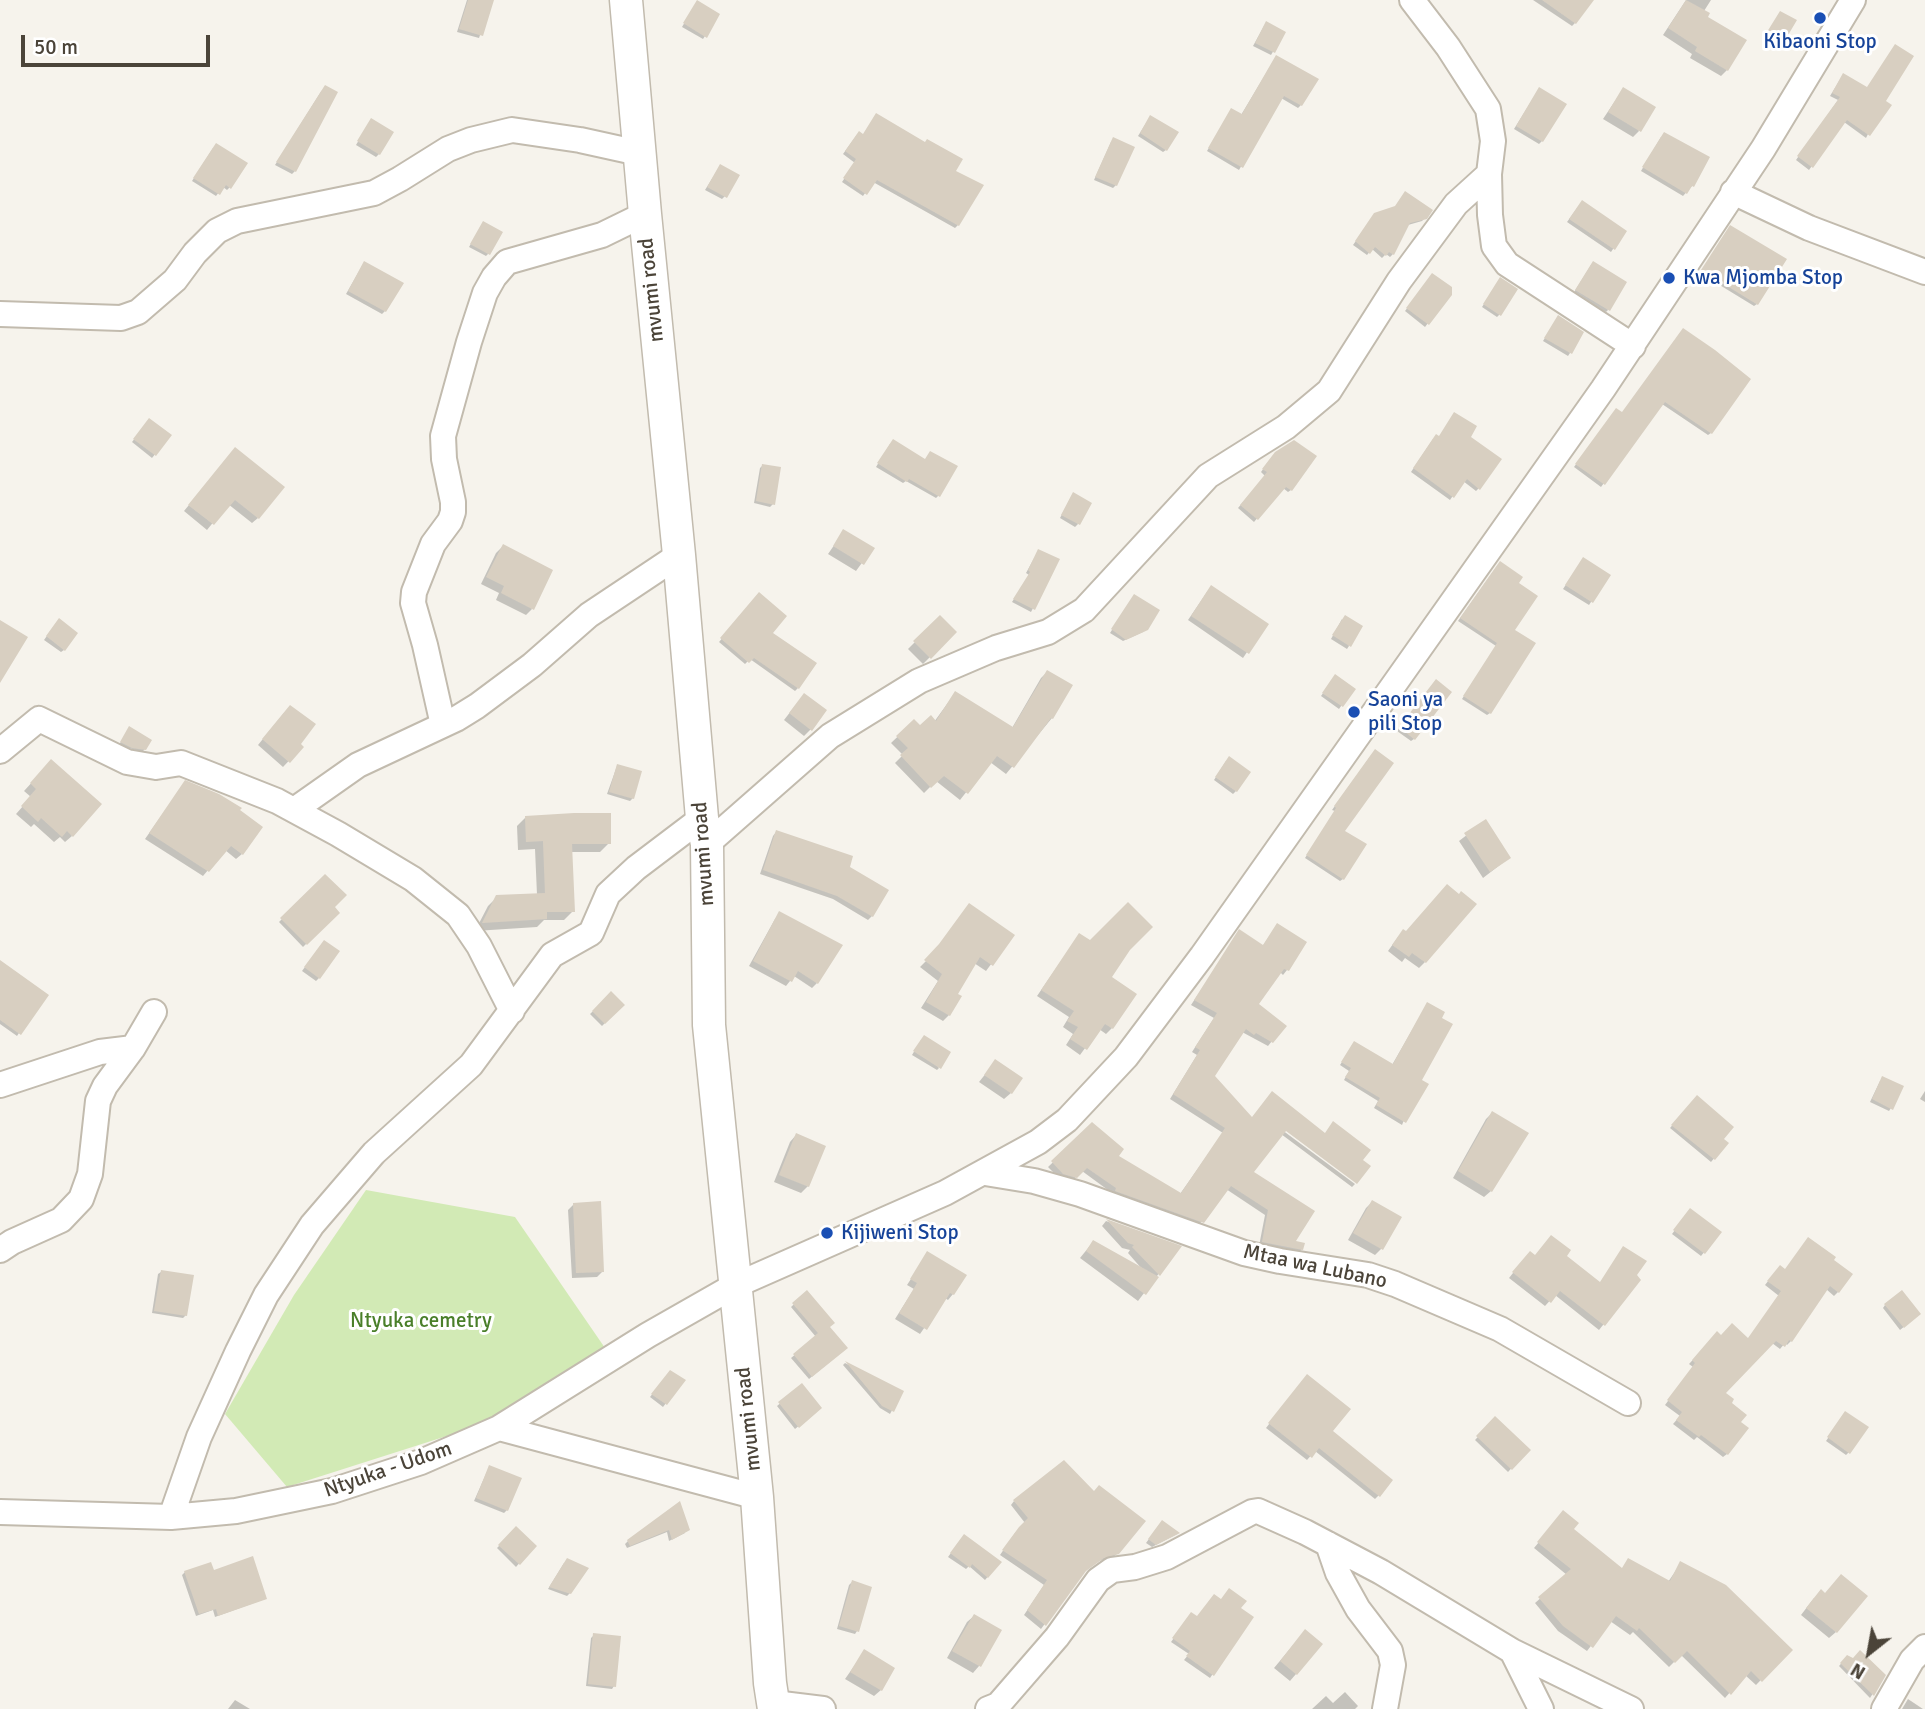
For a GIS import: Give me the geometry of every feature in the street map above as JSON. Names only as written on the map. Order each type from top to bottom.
[{"type":"street","name":"mvumi road","points":[[626,0],[705,831],[709,1025],[757,1497],[770,1684],[774,1706]]},
{"type":"street","points":[[1412,0],[1448,47],[1488,109],[1493,141],[1489,174],[1494,246],[1507,264],[1633,346]]},
{"type":"street","name":"Ntyuka - Udom","points":[[0,1512],[171,1517],[236,1511],[332,1491],[421,1462],[499,1427],[648,1335],[734,1286],[915,1207],[985,1173],[1038,1142],[1067,1120],[1126,1057],[1282,845],[1633,346],[1789,108],[1853,0]]},
{"type":"street","points":[[0,314],[121,318],[138,313],[175,280],[195,253],[217,231],[237,221],[374,193],[400,180],[448,149],[471,140],[512,131],[580,140],[639,153]]},
{"type":"street","points":[[171,1517],[199,1437],[224,1379],[266,1294],[293,1250],[358,1169],[471,1065],[552,955],[591,933],[608,894],[636,868],[705,831],[830,736],[919,681],[996,648],[1048,632],[1084,610],[1208,476],[1286,427],[1329,391],[1399,282],[1456,204],[1489,174]]},
{"type":"street","points":[[1734,192],[1809,228],[1925,272]]},
{"type":"street","points":[[443,725],[413,603],[414,592],[433,544],[450,521],[453,512],[443,436],[485,293],[507,262],[602,235],[645,214]]},
{"type":"street","points":[[294,810],[358,765],[467,713],[501,689],[589,615],[679,555]]},
{"type":"street","points":[[0,751],[40,719],[127,762],[156,767],[181,763],[230,781],[294,810],[413,879],[458,915],[479,946],[512,1011]]},
{"type":"street","points":[[0,1250],[61,1220],[81,1199],[90,1174],[98,1101],[154,1012]]},
{"type":"street","points":[[0,1085],[100,1052],[133,1048]]},
{"type":"street","name":"Mtaa wa Lubano","points":[[985,1173],[1034,1181],[1080,1194],[1244,1253],[1368,1275],[1395,1284],[1500,1329],[1628,1403]]},
{"type":"street","points":[[499,1427],[757,1497]]},
{"type":"street","points":[[988,1709],[998,1705],[1057,1637],[1098,1580],[1111,1570],[1135,1567],[1167,1557],[1258,1511],[1381,1572],[1512,1651],[1631,1709]]},
{"type":"street","points":[[1328,1544],[1338,1573],[1358,1609],[1390,1651],[1393,1665],[1385,1709]]},
{"type":"street","points":[[1884,1709],[1912,1660],[1925,1647]]},
{"type":"street","points":[[1512,1651],[1541,1709]]},
{"type":"street","points":[[774,1706],[823,1709]]},
{"type":"green space","name":"Ntyuka cemetry","points":[[366,1190],[515,1217],[605,1348],[497,1420],[287,1487],[225,1414],[294,1295]]},
{"type":"building","points":[[468,0],[494,0],[483,36],[459,29]]},
{"type":"building","points":[[697,0],[720,14],[707,38],[683,23]]},
{"type":"building","points":[[1542,0],[1594,0],[1576,24]]},
{"type":"building","points":[[1686,0],[1710,13],[1708,17],[1747,40],[1728,71],[1695,51],[1697,47],[1668,28]]},
{"type":"building","points":[[1780,11],[1797,20],[1784,42],[1767,32]]},
{"type":"building","points":[[1266,21],[1286,32],[1275,53],[1255,43]]},
{"type":"building","points":[[1895,44],[1914,56],[1886,101],[1892,105],[1870,136],[1847,120],[1813,168],[1797,156],[1840,97],[1832,93],[1843,73],[1867,87]]},
{"type":"building","points":[[1276,55],[1319,79],[1302,106],[1284,96],[1243,168],[1208,148],[1231,108],[1242,114]]},
{"type":"building","points":[[325,85],[338,92],[296,172],[276,162]]},
{"type":"building","points":[[1539,87],[1567,104],[1543,142],[1516,126]]},
{"type":"building","points":[[1623,87],[1656,107],[1641,132],[1608,112]]},
{"type":"building","points":[[876,113],[925,142],[927,139],[963,159],[956,171],[984,185],[959,226],[877,180],[867,195],[843,178],[856,159],[845,151],[859,131],[863,134]]},
{"type":"building","points":[[1150,115],[1179,132],[1167,151],[1140,133]]},
{"type":"building","points":[[371,118],[394,132],[380,155],[357,141]]},
{"type":"building","points":[[1664,132],[1710,157],[1694,187],[1692,186],[1687,194],[1642,167]]},
{"type":"building","points":[[1113,137],[1135,147],[1117,186],[1095,177]]},
{"type":"building","points":[[216,143],[248,163],[231,189],[226,185],[220,195],[193,178]]},
{"type":"building","points":[[720,164],[740,175],[727,198],[707,187]]},
{"type":"building","points":[[1405,191],[1433,210],[1427,219],[1410,223],[1394,255],[1389,252],[1386,256],[1375,247],[1370,254],[1355,241],[1374,213],[1395,206]]},
{"type":"building","points":[[1582,200],[1627,231],[1615,250],[1569,219]]},
{"type":"building","points":[[483,221],[503,232],[490,255],[470,244]]},
{"type":"building","points":[[1730,225],[1787,259],[1758,305],[1701,270]]},
{"type":"building","points":[[364,261],[404,283],[386,312],[348,291]]},
{"type":"building","points":[[1593,261],[1627,282],[1610,311],[1575,290]]},
{"type":"building","points":[[1432,273],[1452,287],[1452,295],[1429,325],[1406,308]]},
{"type":"building","points":[[1500,277],[1518,289],[1501,316],[1483,304]]},
{"type":"building","points":[[1558,315],[1584,332],[1572,354],[1544,338]]},
{"type":"building","points":[[1683,328],[1751,379],[1712,434],[1665,402],[1605,485],[1575,464],[1616,408],[1622,412]]},
{"type":"building","points":[[1454,412],[1477,426],[1471,437],[1502,459],[1480,490],[1467,479],[1454,498],[1413,468]]},
{"type":"building","points":[[149,418],[172,435],[156,456],[133,439]]},
{"type":"building","points":[[893,439],[925,459],[930,451],[958,466],[940,497],[909,479],[907,482],[877,463]]},
{"type":"building","points":[[1294,440],[1317,456],[1292,491],[1286,487],[1258,520],[1240,505],[1267,472],[1262,469],[1275,452]]},
{"type":"building","points":[[235,447],[285,487],[259,519],[235,500],[214,525],[188,505]]},
{"type":"building","points":[[762,464],[781,467],[775,505],[756,501]]},
{"type":"building","points":[[1073,492],[1092,503],[1080,525],[1061,515]]},
{"type":"building","points":[[843,529],[875,548],[864,565],[833,546]]},
{"type":"building","points":[[503,544],[553,570],[534,610],[501,593],[504,586],[486,577]]},
{"type":"building","points":[[1038,549],[1060,559],[1035,610],[1013,599],[1030,572],[1028,570]]},
{"type":"building","points":[[1583,557],[1611,575],[1593,603],[1565,585]]},
{"type":"building","points":[[1500,561],[1523,577],[1519,583],[1538,596],[1515,630],[1536,643],[1491,714],[1463,696],[1497,643],[1460,618]]},
{"type":"building","points":[[1211,585],[1269,624],[1249,654],[1191,616]]},
{"type":"building","points":[[759,592],[787,616],[773,633],[817,663],[799,689],[754,658],[749,663],[720,638]]},
{"type":"building","points":[[1134,594],[1160,610],[1148,630],[1126,640],[1111,629]]},
{"type":"building","points":[[940,615],[957,632],[931,659],[913,641]]},
{"type":"building","points":[[1345,615],[1363,626],[1351,647],[1332,635]]},
{"type":"building","points":[[59,618],[78,633],[65,651],[46,636]]},
{"type":"building","points":[[0,620],[28,637],[0,683]]},
{"type":"building","points":[[1047,670],[1073,685],[1053,719],[1051,718],[1014,768],[997,756],[968,794],[944,776],[931,788],[900,755],[908,748],[896,736],[914,719],[920,725],[931,715],[936,721],[955,691],[1013,727]]},
{"type":"building","points":[[1335,674],[1356,689],[1343,707],[1322,693]]},
{"type":"building","points":[[1436,679],[1452,692],[1415,740],[1399,727]]},
{"type":"building","points":[[804,693],[827,710],[812,731],[789,713]]},
{"type":"building","points":[[290,705],[316,724],[301,744],[304,747],[290,763],[262,739]]},
{"type":"building","points":[[129,726],[152,740],[146,750],[132,748],[120,742]]},
{"type":"building","points":[[1375,749],[1394,763],[1345,831],[1367,844],[1344,880],[1306,855],[1336,808],[1334,806]]},
{"type":"building","points":[[1229,756],[1251,772],[1237,792],[1215,777]]},
{"type":"building","points":[[51,759],[102,804],[73,837],[67,831],[62,837],[41,818],[38,822],[21,806],[36,789],[30,783]]},
{"type":"building","points":[[617,764],[642,771],[634,799],[609,792]]},
{"type":"building","points":[[185,780],[219,794],[242,808],[240,810],[263,827],[243,855],[231,846],[209,872],[149,833]]},
{"type":"building","points":[[611,813],[611,844],[572,844],[575,912],[547,912],[547,919],[482,923],[496,895],[545,893],[543,841],[526,842],[525,816]]},
{"type":"building","points":[[1486,819],[1511,858],[1490,872],[1464,833]]},
{"type":"building","points":[[776,830],[853,856],[850,867],[889,890],[873,917],[837,896],[763,870]]},
{"type":"building","points":[[325,874],[347,895],[335,907],[340,913],[307,945],[280,918]]},
{"type":"building","points":[[1447,884],[1477,904],[1426,963],[1412,953],[1409,957],[1392,945],[1403,929],[1406,931]]},
{"type":"building","points":[[1128,902],[1153,927],[1130,950],[1112,977],[1137,994],[1113,1029],[1105,1024],[1087,1050],[1070,1039],[1078,1027],[1067,1021],[1074,1011],[1041,990],[1079,933],[1090,940]]},
{"type":"building","points":[[969,903],[1015,935],[993,966],[980,957],[958,994],[962,996],[950,1016],[926,1002],[942,974],[924,960]]},
{"type":"building","points":[[779,911],[843,945],[818,984],[798,971],[792,982],[753,961]]},
{"type":"building","points":[[1277,923],[1307,942],[1289,971],[1284,969],[1259,1004],[1287,1026],[1273,1043],[1246,1029],[1215,1076],[1252,1117],[1272,1091],[1325,1133],[1333,1121],[1371,1150],[1363,1160],[1371,1166],[1357,1184],[1286,1131],[1254,1172],[1315,1211],[1296,1241],[1305,1243],[1303,1250],[1262,1242],[1268,1210],[1231,1186],[1204,1223],[1115,1191],[1116,1188],[1087,1168],[1077,1178],[1063,1174],[1051,1161],[1092,1122],[1124,1149],[1119,1156],[1181,1193],[1225,1128],[1173,1094],[1200,1050],[1195,1047],[1217,1013],[1194,1000],[1239,929],[1263,945]]},
{"type":"building","points":[[324,940],[340,951],[320,979],[304,967]]},
{"type":"building","points":[[0,960],[49,995],[21,1035],[0,1020]]},
{"type":"building","points":[[611,991],[625,1005],[605,1024],[592,1011]]},
{"type":"building","points":[[1427,1002],[1445,1012],[1442,1018],[1453,1024],[1422,1080],[1429,1084],[1406,1123],[1376,1105],[1380,1098],[1345,1077],[1351,1068],[1341,1062],[1354,1041],[1393,1064]]},
{"type":"building","points":[[924,1035],[951,1052],[941,1069],[913,1051]]},
{"type":"building","points":[[995,1059],[1023,1078],[1012,1094],[984,1075]]},
{"type":"building","points":[[1882,1076],[1904,1086],[1893,1110],[1872,1099]]},
{"type":"building","points":[[1697,1095],[1734,1127],[1724,1139],[1729,1143],[1715,1160],[1671,1125]]},
{"type":"building","points":[[1492,1111],[1529,1133],[1492,1192],[1458,1171]]},
{"type":"building","points":[[796,1133],[826,1146],[809,1187],[779,1175]]},
{"type":"building","points":[[1372,1200],[1402,1217],[1383,1250],[1353,1233]]},
{"type":"building","points":[[601,1201],[604,1272],[576,1273],[573,1203]]},
{"type":"building","points":[[1690,1208],[1722,1232],[1705,1254],[1673,1230]]},
{"type":"building","points":[[1106,1219],[1182,1246],[1160,1276],[1132,1247],[1134,1245],[1128,1243]]},
{"type":"building","points":[[1551,1235],[1571,1250],[1567,1256],[1600,1282],[1623,1246],[1647,1261],[1637,1275],[1641,1280],[1605,1326],[1560,1291],[1551,1303],[1512,1272],[1530,1251],[1535,1255]]},
{"type":"building","points":[[1808,1237],[1836,1257],[1834,1260],[1853,1274],[1839,1293],[1830,1286],[1792,1342],[1789,1340],[1785,1347],[1776,1341],[1726,1393],[1734,1399],[1732,1403],[1747,1415],[1741,1422],[1749,1428],[1728,1455],[1676,1420],[1682,1412],[1667,1400],[1695,1363],[1692,1360],[1717,1331],[1721,1335],[1732,1323],[1748,1338],[1781,1291],[1767,1281],[1780,1265],[1785,1269]]},
{"type":"building","points":[[1093,1240],[1159,1277],[1146,1295],[1086,1251]]},
{"type":"building","points":[[927,1251],[967,1275],[954,1295],[950,1293],[927,1330],[899,1313],[917,1283],[910,1279]]},
{"type":"building","points":[[161,1270],[194,1275],[187,1316],[154,1311]]},
{"type":"building","points":[[807,1290],[835,1323],[830,1327],[848,1348],[812,1377],[793,1354],[818,1333],[792,1303]]},
{"type":"building","points":[[1902,1290],[1921,1314],[1904,1328],[1884,1304]]},
{"type":"building","points":[[845,1361],[904,1391],[894,1412],[882,1406]]},
{"type":"building","points":[[670,1370],[686,1380],[667,1405],[651,1394]]},
{"type":"building","points":[[1307,1374],[1351,1409],[1333,1431],[1393,1480],[1380,1497],[1319,1448],[1312,1458],[1268,1423]]},
{"type":"building","points":[[802,1383],[822,1408],[799,1428],[778,1402]]},
{"type":"building","points":[[1845,1411],[1869,1427],[1850,1454],[1827,1437]]},
{"type":"building","points":[[1495,1416],[1531,1450],[1512,1470],[1476,1436]]},
{"type":"building","points":[[1064,1460],[1094,1491],[1099,1485],[1146,1521],[1119,1554],[1104,1558],[1086,1571],[1046,1626],[1027,1610],[1047,1580],[1002,1550],[1028,1518],[1013,1500]]},
{"type":"building","points":[[489,1465],[522,1478],[508,1511],[476,1498]]},
{"type":"building","points":[[680,1501],[690,1530],[672,1540],[669,1530],[630,1546],[627,1540]]},
{"type":"building","points":[[1563,1510],[1579,1523],[1574,1529],[1622,1568],[1628,1558],[1670,1581],[1680,1561],[1726,1585],[1793,1650],[1762,1682],[1751,1671],[1731,1695],[1687,1651],[1675,1663],[1639,1628],[1637,1631],[1616,1616],[1593,1648],[1563,1626],[1538,1597],[1571,1569],[1537,1542]]},
{"type":"building","points":[[1162,1520],[1180,1533],[1156,1545],[1148,1539]]},
{"type":"building","points":[[516,1526],[537,1546],[520,1565],[498,1545]]},
{"type":"building","points":[[964,1534],[1002,1562],[988,1578],[972,1564],[970,1568],[950,1553]]},
{"type":"building","points":[[253,1556],[267,1599],[218,1616],[216,1609],[199,1614],[184,1571],[211,1562],[214,1570]]},
{"type":"building","points":[[567,1558],[589,1568],[571,1594],[549,1587]]},
{"type":"building","points":[[1841,1574],[1868,1596],[1837,1633],[1806,1608],[1821,1589],[1825,1593]]},
{"type":"building","points":[[852,1580],[872,1587],[859,1632],[839,1626]]},
{"type":"building","points":[[1229,1588],[1247,1601],[1241,1608],[1254,1617],[1214,1676],[1186,1656],[1190,1651],[1172,1638],[1191,1612],[1197,1616],[1214,1594],[1221,1599]]},
{"type":"building","points":[[974,1614],[1002,1630],[981,1667],[952,1651]]},
{"type":"building","points":[[1305,1629],[1323,1644],[1297,1675],[1280,1661]]},
{"type":"building","points":[[593,1633],[621,1636],[616,1687],[588,1684]]},
{"type":"building","points":[[864,1649],[895,1668],[882,1691],[850,1672]]},
{"type":"building","points":[[1860,1650],[1886,1675],[1874,1696],[1840,1663],[1847,1655],[1853,1658]]},
{"type":"place","name":"Kibaoni Stop","points":[[1820,18]]},
{"type":"place","name":"Kwa Mjomba Stop","points":[[1669,278]]},
{"type":"place","name":"Saoni ya pili Stop","points":[[1354,712]]},
{"type":"place","name":"Kijiweni Stop","points":[[827,1233]]}]
